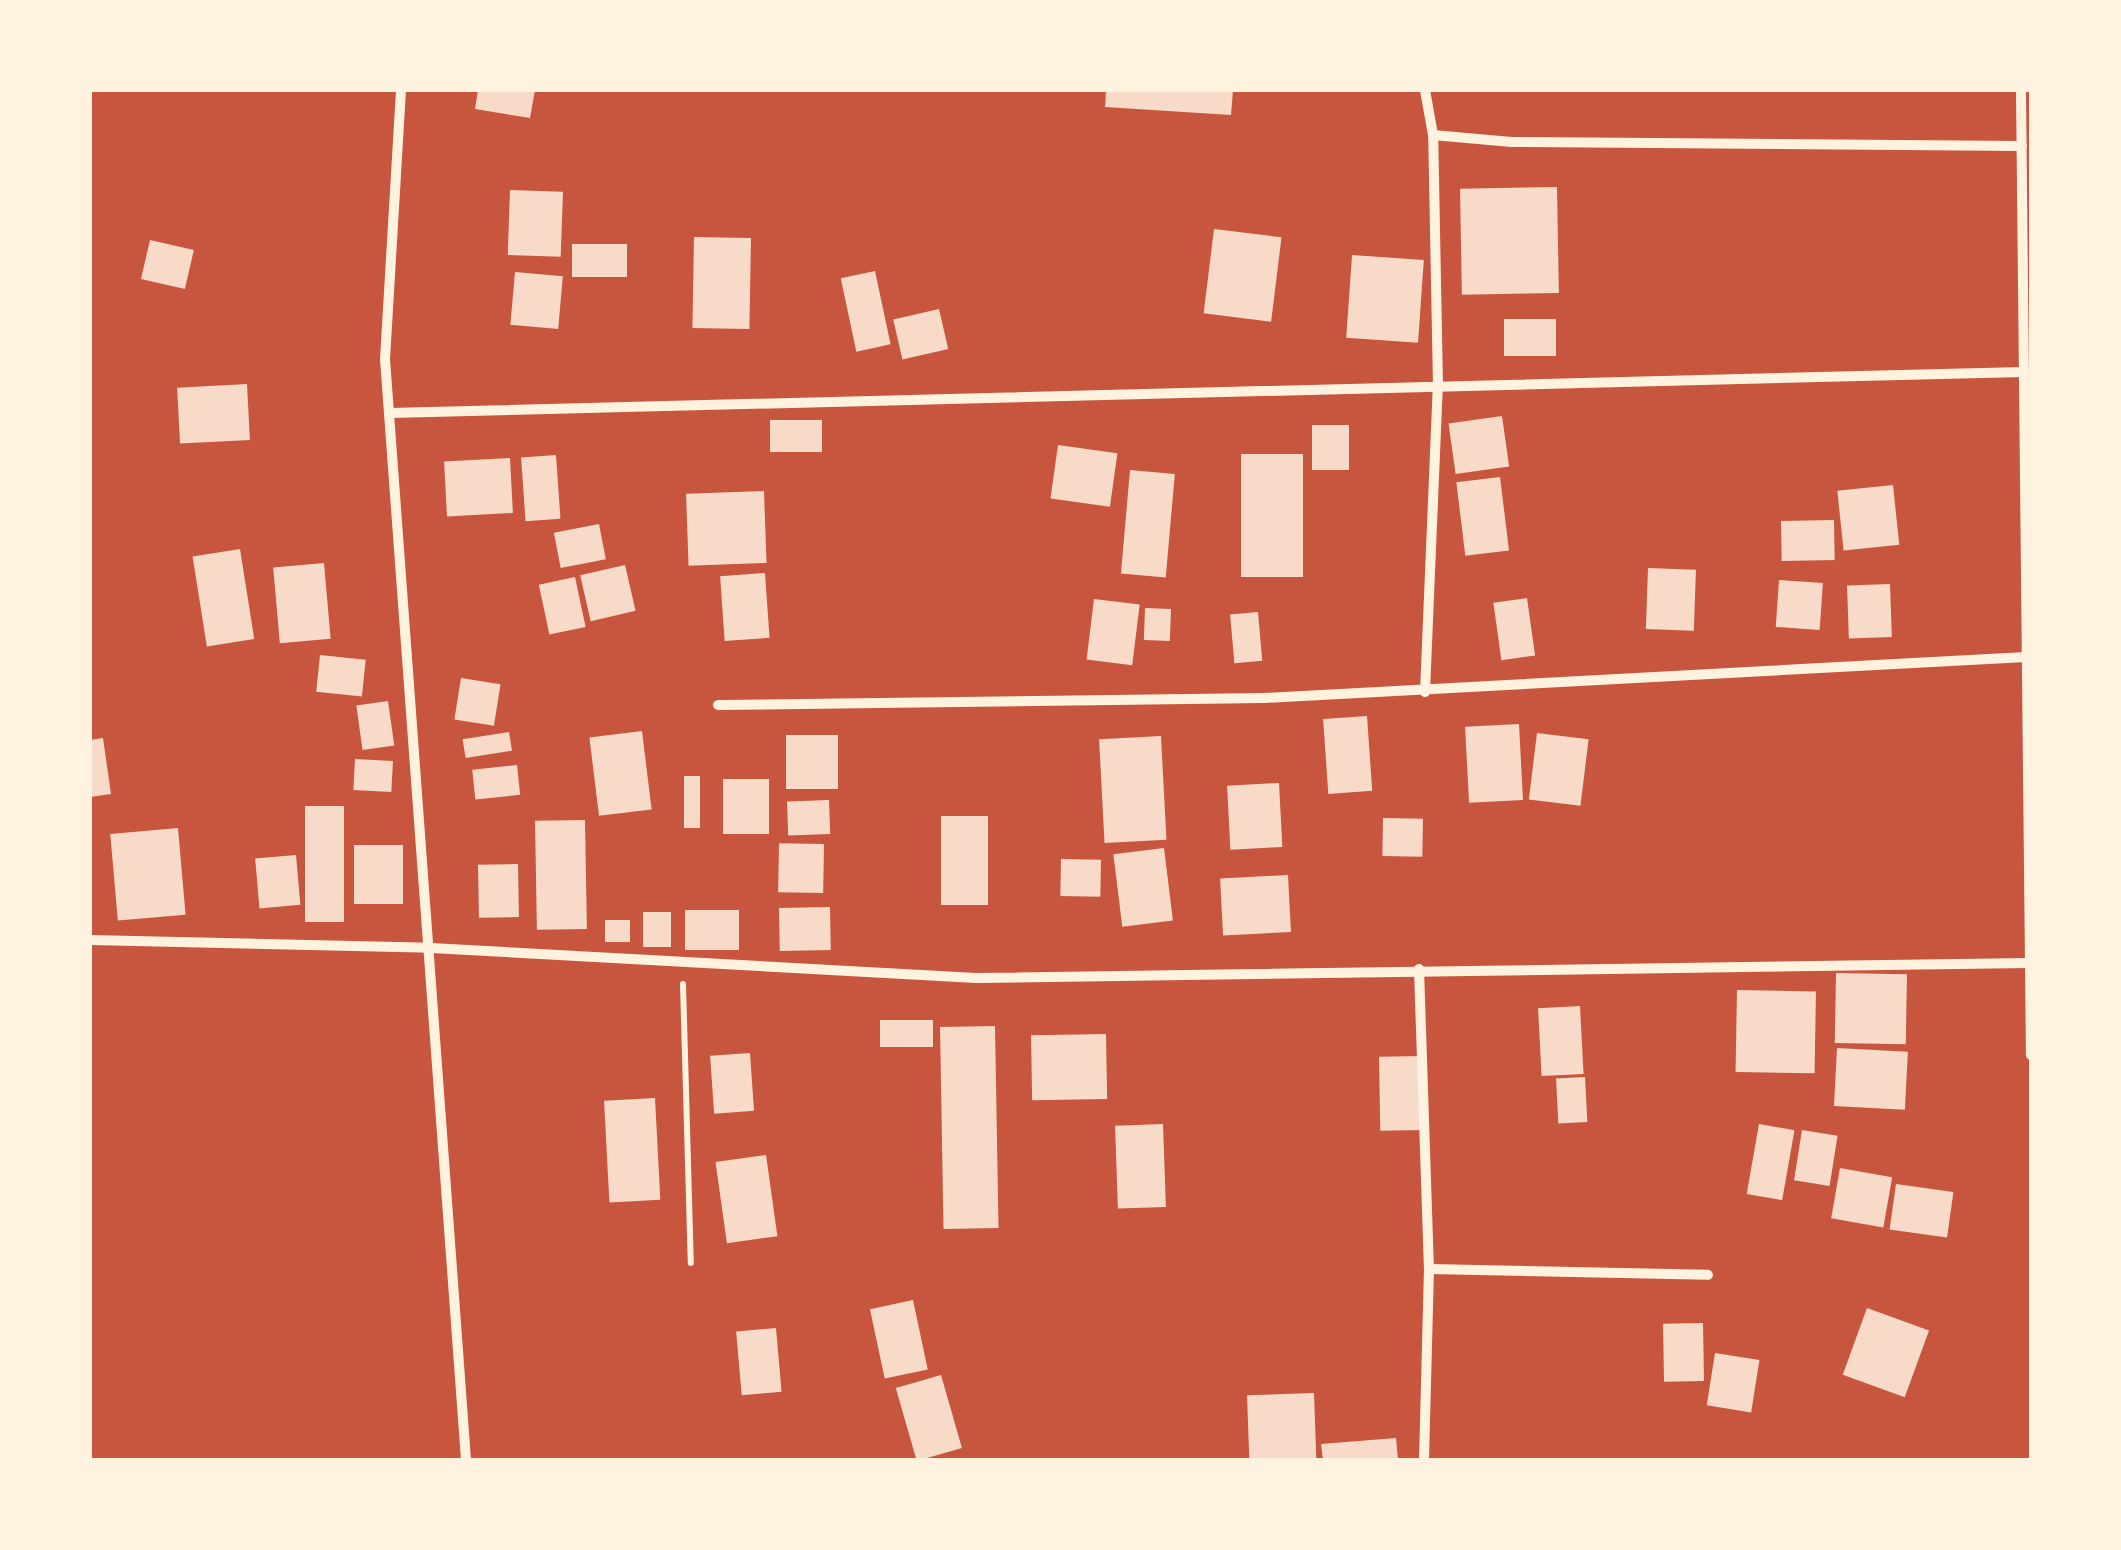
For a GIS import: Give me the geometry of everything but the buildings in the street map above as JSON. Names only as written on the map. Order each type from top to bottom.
[{"type":"street","points":[[401,90],[385,359],[466,1460]]},
{"type":"street","points":[[1425,90],[1433,135],[1438,386],[1425,692]]},
{"type":"street","points":[[2021,90],[2031,1055]]},
{"type":"street","points":[[1433,135],[1512,142],[2022,146]]},
{"type":"street","points":[[390,412],[2023,372]]},
{"type":"street","points":[[718,705],[1425,692],[2026,657]]},
{"type":"street","points":[[90,940],[430,948],[976,978],[1419,968],[2029,964]]},
{"type":"street","points":[[1419,968],[1430,1268],[1424,1460]]},
{"type":"street","points":[[1430,1268],[1708,1275]]},
{"type":"path","points":[[683,962],[691,1262]]}]
